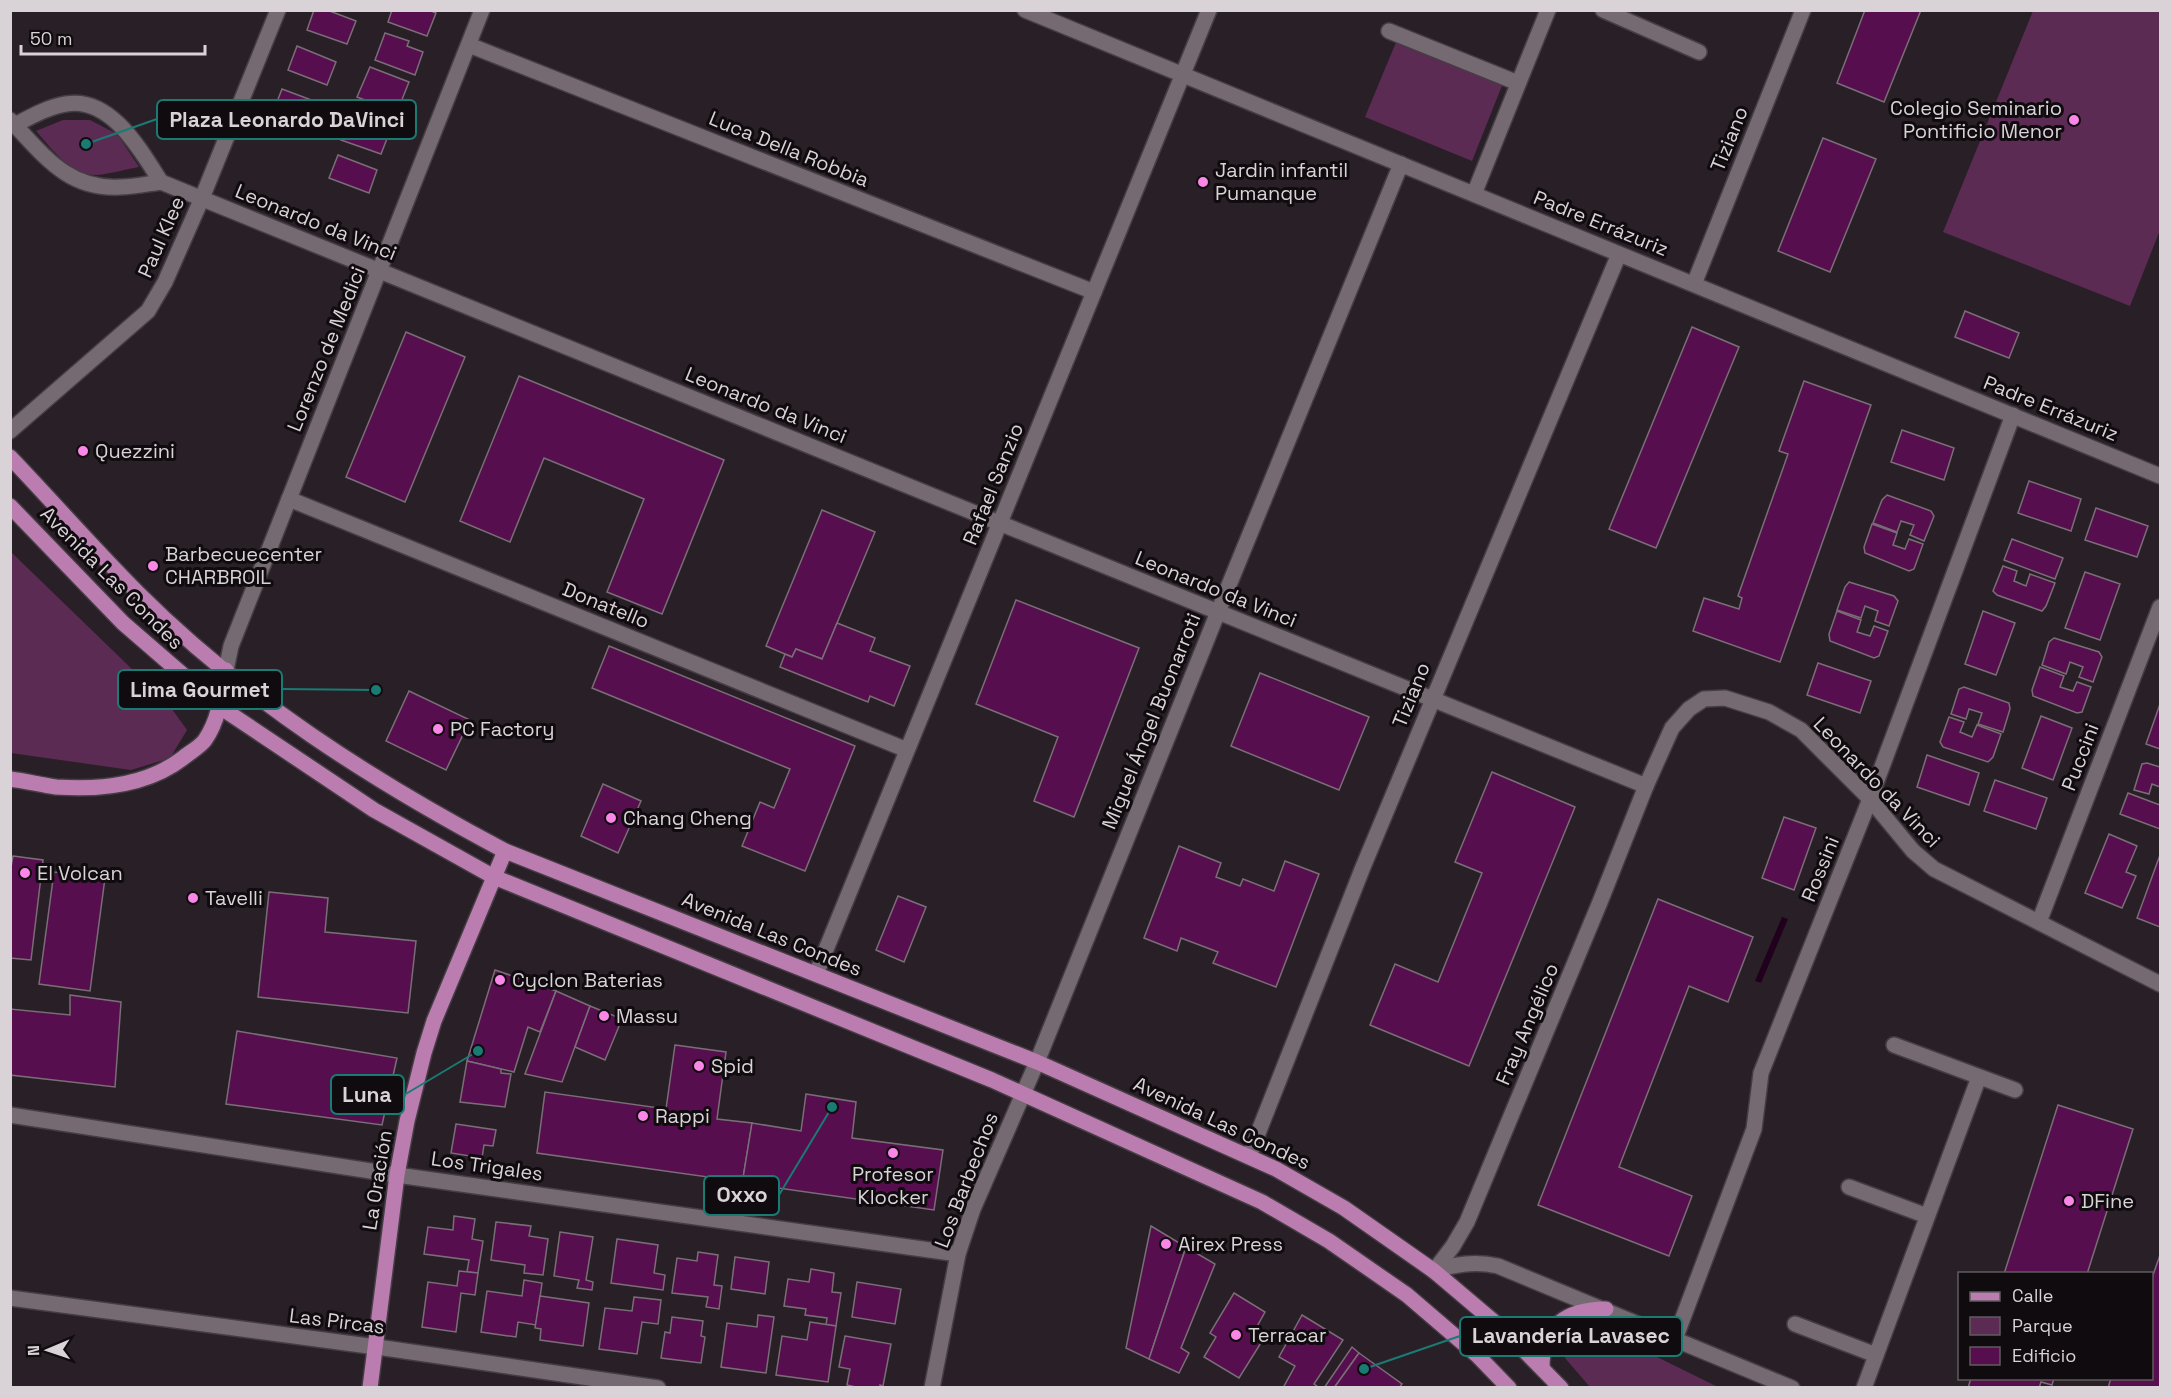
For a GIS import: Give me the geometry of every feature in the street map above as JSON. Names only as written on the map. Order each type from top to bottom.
[{"type":"main road","name":"Avenida Las Condes","points":[[10,457],[138,593],[226,670],[327,746],[372,775],[505,851],[1037,1062],[1276,1168],[1344,1208],[1434,1271],[1498,1325],[1561,1388]]},
{"type":"main road","name":"Avenida Las Condes","points":[[10,506],[123,622],[219,707],[374,810],[494,877],[794,998],[1022,1094],[1238,1191],[1291,1218],[1407,1295],[1477,1355],[1509,1388]]},
{"type":"main road","points":[[10,779],[77,787],[135,782],[157,773],[179,761],[204,742],[219,707],[226,670]]},
{"type":"main road","name":"La Oración","points":[[370,1388],[397,1175],[407,1121],[424,1053],[505,851]]},
{"type":"main road","points":[[1542,1367],[1544,1343],[1555,1326],[1581,1312],[1606,1309]]},
{"type":"street","name":"Paul Klee","points":[[10,431],[148,311],[165,282],[202,198],[278,10]]},
{"type":"street","name":"Lorenzo de Medici","points":[[226,670],[231,646],[482,10]]},
{"type":"street","name":"Padre Errázuriz","points":[[1025,10],[2160,476]]},
{"type":"street","name":"Rafael Sanzio","points":[[816,974],[1209,10]]},
{"type":"street","points":[[1473,194],[1548,10]]},
{"type":"street","points":[[1603,10],[1699,52]]},
{"type":"street","name":"Tiziano","points":[[1694,284],[1803,10]]},
{"type":"street","points":[[1389,31],[1518,83]]},
{"type":"street","name":"Luca Della Robbia","points":[[468,45],[1094,292]]},
{"type":"street","name":"Leonardo da Vinci","points":[[161,182],[131,136],[115,119],[88,106],[69,103],[40,111],[13,123],[51,164],[68,177],[85,183],[118,188],[161,182],[1646,786],[1672,728],[1689,709],[1704,699],[1725,698],[1769,712],[1801,730],[1870,799],[1913,851],[1934,869],[2160,984]]},
{"type":"street","name":"Miguel Ángel Buonarroti","points":[[1022,1094],[1037,1062],[1401,164]]},
{"type":"street","name":"Tiziano","points":[[1249,1156],[1363,867],[1619,254]]},
{"type":"street","name":"Rossini","points":[[1675,1340],[1754,1129],[1761,1073],[1870,799],[2013,415]]},
{"type":"street","name":"Donatello","points":[[289,499],[907,750]]},
{"type":"street","name":"Puccini","points":[[2039,922],[2160,607]]},
{"type":"street","name":"Fray Angélico","points":[[1434,1271],[1467,1222],[1596,913],[1646,786]]},
{"type":"street","points":[[1894,1045],[2015,1090]]},
{"type":"street","points":[[1864,1388],[1979,1077]]},
{"type":"street","name":"Los Barbechos","points":[[932,1388],[958,1254],[973,1209],[1022,1094]]},
{"type":"street","name":"Los Trigales","points":[[10,1115],[397,1175],[958,1254]]},
{"type":"street","points":[[1849,1187],[1927,1216]]},
{"type":"street","points":[[1434,1271],[1451,1265],[1470,1263],[1498,1266],[1792,1388]]},
{"type":"street","name":"Las Pircas","points":[[10,1298],[376,1347],[658,1388]]},
{"type":"street","points":[[1795,1324],[1876,1355]]},
{"type":"green space","name":"Colegio Seminario Pontificio Menor","points":[[2033,11],[2160,11],[2160,230],[2130,306],[1943,232]]},
{"type":"green space","points":[[1397,40],[1503,83],[1472,161],[1365,117]]},
{"type":"green space","points":[[63,120],[90,120],[117,134],[139,167],[97,175],[78,171],[62,160],[36,131]]},
{"type":"green space","points":[[10,551],[169,705],[187,730],[170,758],[131,770],[11,753]]},
{"type":"green space","points":[[1590,1324],[1718,1387],[1590,1387],[1565,1358],[1571,1336],[1578,1329]]},
{"type":"shaded area","points":[[1782,917],[1788,919],[1761,983],[1755,981]]},
{"type":"building","points":[[314,10],[327,10],[356,21],[347,44],[307,30]]},
{"type":"building","points":[[392,10],[429,10],[436,13],[427,36],[388,22]]},
{"type":"building","points":[[1865,10],[1921,10],[1884,102],[1837,83]]},
{"type":"building","points":[[385,33],[409,41],[407,46],[423,52],[415,75],[375,60]]},
{"type":"building","points":[[297,46],[336,62],[327,85],[288,70]]},
{"type":"building","points":[[370,67],[409,82],[397,112],[357,97]]},
{"type":"building","points":[[282,89],[322,104],[313,127],[273,112]]},
{"type":"building","points":[[350,116],[390,131],[381,154],[341,140]]},
{"type":"building","points":[[1823,138],[1876,159],[1830,272],[1778,251]]},
{"type":"building","points":[[338,155],[377,170],[369,193],[329,178]]},
{"type":"building","points":[[1965,311],[2019,333],[2009,358],[1955,337]]},
{"type":"building","points":[[1692,327],[1739,347],[1656,548],[1609,529]]},
{"type":"building","points":[[406,332],[465,357],[405,502],[346,477]]},
{"type":"building","points":[[519,376],[724,460],[662,614],[607,592],[644,499],[544,458],[510,542],[460,521]]},
{"type":"building","points":[[1804,381],[1871,405],[1780,662],[1693,631],[1704,598],[1739,609],[1742,598],[1738,596],[1788,454],[1779,451]]},
{"type":"building","points":[[1902,430],[1954,448],[1944,480],[1891,462]]},
{"type":"building","points":[[2029,481],[2081,499],[2071,531],[2018,513]]},
{"type":"building","points":[[1887,495],[1931,511],[1934,516],[1924,541],[1910,535],[1914,525],[1901,521],[1897,532],[1873,523],[1882,500]]},
{"type":"building","points":[[2096,508],[2148,526],[2137,557],[2085,540]]},
{"type":"building","points":[[822,510],[875,532],[822,659],[796,649],[792,657],[766,646]]},
{"type":"building","points":[[1872,524],[1897,533],[1893,545],[1905,549],[1909,539],[1923,544],[1914,569],[1909,571],[1865,553],[1864,547]]},
{"type":"building","points":[[2012,539],[2063,558],[2055,579],[2004,560]]},
{"type":"building","points":[[2003,566],[2017,571],[2014,581],[2026,586],[2030,574],[2055,583],[2042,611],[1997,595],[1993,591]]},
{"type":"building","points":[[2085,572],[2120,584],[2100,640],[2065,628]]},
{"type":"building","points":[[1849,582],[1894,596],[1898,601],[1889,626],[1875,621],[1878,611],[1865,606],[1861,618],[1837,610]]},
{"type":"building","points":[[1016,600],[1139,648],[1074,817],[1034,801],[1058,737],[976,704]]},
{"type":"building","points":[[1837,611],[1861,620],[1857,632],[1870,636],[1874,626],[1888,631],[1879,656],[1874,658],[1830,641],[1829,634]]},
{"type":"building","points":[[1983,611],[2015,623],[1996,675],[1965,664]]},
{"type":"building","points":[[837,623],[875,638],[870,651],[910,666],[894,706],[870,696],[868,702],[780,667],[785,654],[792,657],[796,649],[822,659]]},
{"type":"building","points":[[2054,638],[2099,652],[2102,657],[2093,682],[2079,677],[2083,667],[2070,662],[2066,674],[2042,665],[2049,642]]},
{"type":"building","points":[[609,646],[855,746],[805,871],[742,846],[760,802],[774,808],[790,769],[592,688]]},
{"type":"building","points":[[1818,663],[1871,681],[1860,713],[1807,695]]},
{"type":"building","points":[[2040,667],[2064,676],[2060,687],[2073,691],[2077,682],[2091,687],[2082,712],[2077,713],[2033,696],[2032,690]]},
{"type":"building","points":[[1260,673],[1369,717],[1339,790],[1231,746]]},
{"type":"building","points":[[1964,687],[2009,703],[2010,709],[2003,732],[1978,724],[1982,713],[1969,709],[1966,719],[1951,714],[1959,689]]},
{"type":"building","points":[[409,691],[470,720],[446,770],[386,741]]},
{"type":"building","points":[[2160,704],[2160,749],[2146,744]]},
{"type":"building","points":[[2041,716],[2072,728],[2053,780],[2022,768]]},
{"type":"building","points":[[1949,717],[1964,722],[1960,732],[1972,737],[1977,725],[2001,734],[1993,757],[1988,762],[1943,747],[1940,742]]},
{"type":"building","points":[[1927,755],[1979,773],[1969,805],[1917,787]]},
{"type":"building","points":[[2147,763],[2160,767],[2160,787],[2152,784],[2149,794],[2134,790],[2142,764]]},
{"type":"building","points":[[1492,772],[1575,807],[1469,1066],[1370,1025],[1395,964],[1438,982],[1482,873],[1455,862]]},
{"type":"building","points":[[1995,780],[2047,798],[2036,829],[1984,811]]},
{"type":"building","name":"Chang Cheng","points":[[603,784],[641,801],[618,853],[581,836]]},
{"type":"building","points":[[2128,793],[2160,805],[2160,829],[2120,814]]},
{"type":"building","points":[[1784,817],[1816,828],[1794,890],[1762,878]]},
{"type":"building","points":[[2109,834],[2137,846],[2126,872],[2136,876],[2122,908],[2085,893]]},
{"type":"building","points":[[1179,846],[1221,863],[1216,877],[1240,886],[1243,879],[1274,891],[1285,861],[1319,874],[1276,987],[1213,963],[1218,952],[1181,938],[1177,951],[1144,938]]},
{"type":"building","points":[[2160,855],[2160,927],[2137,918]]},
{"type":"building","points":[[13,856],[43,860],[31,960],[10,958],[10,873]]},
{"type":"building","points":[[54,872],[105,878],[90,991],[39,984]]},
{"type":"building","points":[[269,892],[328,898],[325,932],[416,941],[408,1013],[258,997]]},
{"type":"building","points":[[898,896],[926,907],[904,962],[876,950]]},
{"type":"building","points":[[1658,899],[1753,937],[1728,1002],[1689,986],[1619,1167],[1692,1196],[1669,1256],[1538,1205]]},
{"type":"building","points":[[495,970],[556,991],[540,1032],[528,1027],[514,1072],[467,1061]]},
{"type":"building","points":[[556,991],[590,1006],[562,1082],[525,1074]]},
{"type":"building","points":[[70,995],[121,1002],[115,1087],[10,1075],[10,1009],[70,1015]]},
{"type":"building","points":[[590,1006],[622,1019],[605,1060],[575,1047]]},
{"type":"building","points":[[237,1031],[397,1058],[382,1125],[226,1104]]},
{"type":"building","points":[[675,1045],[726,1052],[717,1119],[752,1123],[743,1178],[729,1176],[729,1180],[537,1153],[545,1092],[666,1109]]},
{"type":"building","points":[[467,1061],[501,1069],[501,1073],[511,1074],[505,1107],[460,1102]]},
{"type":"building","points":[[806,1094],[856,1102],[852,1138],[943,1150],[934,1210],[757,1185],[758,1180],[743,1178],[752,1123],[801,1131]]},
{"type":"building","name":"DFine","points":[[2058,1105],[2133,1129],[2088,1272],[2005,1272]]},
{"type":"building","points":[[456,1124],[496,1130],[493,1146],[484,1145],[482,1158],[451,1153]]},
{"type":"building","points":[[454,1216],[475,1219],[472,1239],[483,1241],[478,1273],[467,1272],[469,1260],[424,1254],[428,1227],[453,1230]]},
{"type":"building","points":[[496,1222],[531,1226],[529,1236],[548,1239],[543,1275],[524,1273],[525,1265],[491,1260]]},
{"type":"building","points":[[1151,1226],[1186,1247],[1149,1359],[1126,1348]]},
{"type":"building","points":[[560,1232],[593,1237],[586,1280],[593,1282],[592,1290],[577,1288],[579,1280],[554,1276]]},
{"type":"building","points":[[617,1239],[658,1245],[654,1273],[665,1275],[663,1290],[611,1283]]},
{"type":"building","points":[[1186,1247],[1215,1264],[1181,1348],[1189,1353],[1179,1373],[1149,1359]]},
{"type":"building","points":[[698,1252],[718,1255],[714,1285],[722,1286],[719,1309],[706,1307],[708,1297],[672,1293],[677,1258],[697,1261]]},
{"type":"building","points":[[2160,1255],[2160,1388],[2108,1388],[2110,1380],[2153,1380],[2153,1275]]},
{"type":"building","points":[[735,1257],[769,1262],[765,1294],[731,1289]]},
{"type":"building","points":[[811,1269],[834,1273],[832,1292],[841,1293],[836,1326],[826,1325],[827,1318],[805,1315],[806,1309],[784,1306],[788,1279],[809,1282]]},
{"type":"building","points":[[459,1271],[478,1273],[475,1295],[461,1293],[456,1332],[422,1327],[428,1282],[457,1286]]},
{"type":"building","points":[[524,1280],[542,1283],[536,1325],[518,1322],[516,1337],[481,1332],[487,1291],[522,1296]]},
{"type":"building","points":[[857,1282],[901,1289],[895,1324],[852,1317]]},
{"type":"building","name":"Terracar","points":[[1234,1293],[1265,1312],[1254,1332],[1264,1338],[1239,1378],[1204,1357],[1216,1337],[1210,1333]]},
{"type":"building","points":[[540,1296],[589,1303],[583,1346],[540,1340],[541,1329],[535,1328]]},
{"type":"building","points":[[634,1297],[661,1300],[658,1324],[642,1322],[637,1354],[599,1349],[605,1308],[632,1311]]},
{"type":"building","points":[[758,1315],[774,1317],[766,1373],[721,1367],[727,1323],[757,1327]]},
{"type":"building","points":[[1302,1315],[1343,1340],[1314,1384],[1320,1388],[1283,1388],[1295,1366],[1279,1357]]},
{"type":"building","points":[[672,1317],[703,1321],[701,1336],[705,1337],[701,1363],[661,1358],[665,1332],[670,1333]]},
{"type":"building","points":[[810,1322],[836,1326],[828,1382],[776,1375],[782,1336],[807,1340]]},
{"type":"building","points":[[845,1336],[891,1344],[883,1386],[860,1388],[847,1385],[850,1369],[839,1367]]},
{"type":"building","points":[[1352,1347],[1359,1353],[1334,1388],[1324,1388]]},
{"type":"building","points":[[1359,1353],[1402,1384],[1399,1388],[1334,1388]]},
{"type":"building","points":[[1970,1380],[2053,1380],[2052,1385],[2041,1382],[2039,1388],[1968,1388]]},
{"type":"place","name":"Colegio Seminario Pontificio Menor","points":[[2074,120]]},
{"type":"place","name":"Plaza Leonardo DaVinci","points":[[86,144]]},
{"type":"place","name":"Jardin infantil Pumanque","points":[[1203,182]]},
{"type":"place","name":"Quezzini","points":[[83,451]]},
{"type":"place","name":"Barbecuecenter CHARBROIL","points":[[153,566]]},
{"type":"place","name":"Lima Gourmet","points":[[376,690]]},
{"type":"place","name":"PC Factory","points":[[438,729]]},
{"type":"place","name":"Chang Cheng","points":[[611,818]]},
{"type":"place","name":"El Volcan","points":[[25,873]]},
{"type":"place","name":"Tavelli","points":[[193,898]]},
{"type":"place","name":"Cyclon Baterias","points":[[500,980]]},
{"type":"place","name":"Massu","points":[[604,1016]]},
{"type":"place","name":"Luna","points":[[478,1051]]},
{"type":"place","name":"Spid","points":[[699,1066]]},
{"type":"place","name":"Oxxo","points":[[832,1107]]},
{"type":"place","name":"Rappi","points":[[643,1116]]},
{"type":"place","name":"Profesor Klocker","points":[[893,1153]]},
{"type":"place","name":"DFine","points":[[2069,1201]]},
{"type":"place","name":"Airex Press","points":[[1166,1244]]},
{"type":"place","name":"Terracar","points":[[1236,1335]]},
{"type":"place","name":"Lavandería Lavasec","points":[[1364,1369]]}]
